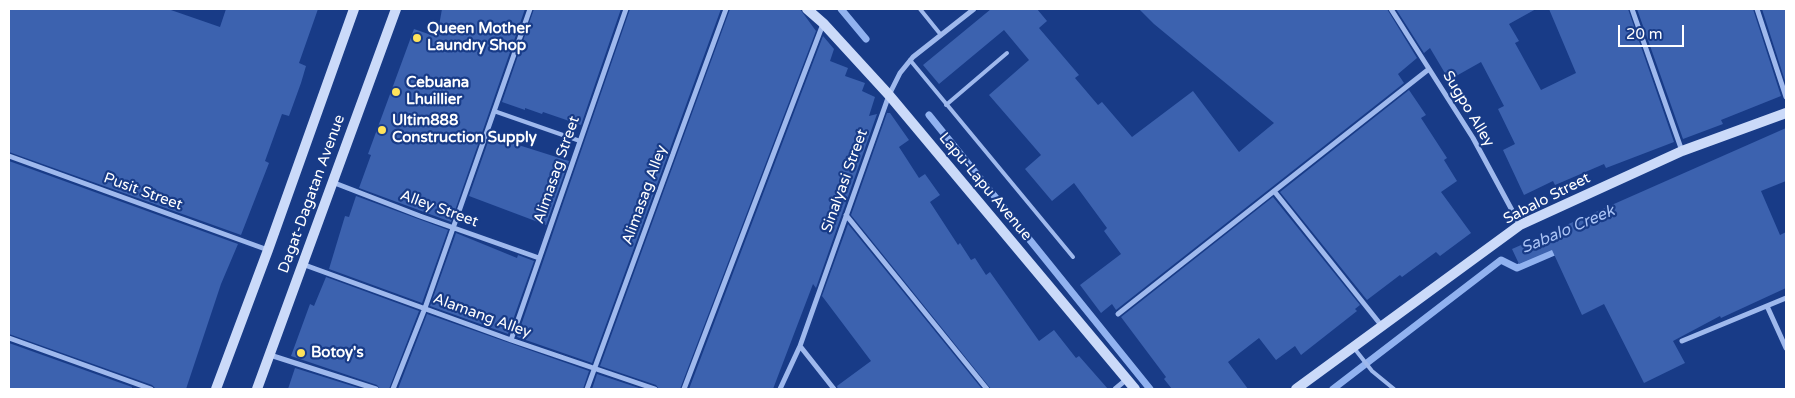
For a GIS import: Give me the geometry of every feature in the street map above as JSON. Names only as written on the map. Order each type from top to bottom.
[{"type":"street","name":"Dagat-Dagatan Avenue","points":[[216,389],[354,9]]},
{"type":"street","name":"Dagat-Dagatan Avenue","points":[[257,389],[396,9]]},
{"type":"street","points":[[393,389],[425,308],[530,9]]},
{"type":"street","name":"Alimasag Street","points":[[511,340],[626,9]]},
{"type":"street","name":"Alimasag Alley","points":[[587,389],[726,9]]},
{"type":"street","name":"Lapu-Lapu Avenue","points":[[806,9],[824,23],[889,95],[1135,389]]},
{"type":"street","name":"Sinalyasi Street","points":[[780,389],[800,346],[889,95],[900,72],[910,60],[974,9]]},
{"type":"street","name":"Sugpo Alley","points":[[1391,9],[1473,138],[1520,225]]},
{"type":"street","points":[[1632,9],[1682,151]]},
{"type":"street","points":[[1757,9],[1786,97]]},
{"type":"street","points":[[684,389],[824,23]]},
{"type":"street","points":[[1118,314],[1429,69]]},
{"type":"street","name":"Sabalo Street","points":[[1296,389],[1520,225],[1682,151],[1786,113]]},
{"type":"street","name":"Pusit Street","points":[[9,156],[268,250]]},
{"type":"street","name":"Alley Street","points":[[332,181],[453,228],[539,258]]},
{"type":"street","points":[[1274,191],[1381,325]]},
{"type":"street","points":[[846,215],[987,389]]},
{"type":"street","name":"Alamang Alley","points":[[302,264],[594,370],[655,389]]},
{"type":"street","points":[[1682,341],[1786,298]]},
{"type":"street","points":[[1767,306],[1786,348]]},
{"type":"street","points":[[9,338],[151,389]]},
{"type":"street","points":[[800,346],[834,389]]},
{"type":"street","points":[[270,355],[376,389]]},
{"type":"street","points":[[1114,389],[1127,379]]},
{"type":"lane","points":[[920,9],[940,35]]},
{"type":"lane","points":[[946,105],[1008,52]]},
{"type":"lane","points":[[910,60],[1073,257]]},
{"type":"lane","points":[[494,111],[580,141]]},
{"type":"lane","points":[[1353,346],[1372,371],[1394,389]]},
{"type":"building","points":[[9,9],[168,9],[220,27],[226,9],[318,9],[299,63],[306,66],[301,83],[289,116],[282,114],[265,161],[269,163],[241,235],[9,152]]},
{"type":"building","points":[[442,9],[525,9],[451,222],[359,188],[371,155],[368,154],[414,29],[437,37]]},
{"type":"building","points":[[534,9],[621,9],[581,125],[543,112],[542,114],[525,108],[525,110],[502,102]]},
{"type":"building","points":[[630,9],[721,9],[592,363],[517,337]]},
{"type":"building","points":[[730,9],[800,9],[816,31],[680,389],[659,389],[656,385],[600,366]]},
{"type":"building","points":[[991,9],[1037,9],[1047,21],[1039,28],[1079,75],[1075,78],[1098,105],[1102,102],[1132,137],[1193,91],[1239,152],[1274,123],[1154,24],[1139,9],[1387,9],[1417,58],[1398,74],[1404,83],[1116,310],[1112,304],[1101,313],[1080,285],[1121,254],[1104,231],[1107,228],[1074,183],[1052,201],[1025,169],[1041,155],[989,95],[1029,60],[1004,30],[939,84],[923,65]]},
{"type":"building","points":[[1396,9],[1536,9],[1509,24],[1519,41],[1515,43],[1541,90],[1576,73],[1549,9],[1628,9],[1674,142],[1606,168],[1604,164],[1555,185],[1553,181],[1524,195],[1503,150],[1515,144],[1498,109],[1504,106],[1481,62],[1449,80],[1430,48],[1424,53]]},
{"type":"building","points":[[1637,9],[1753,9],[1781,96],[1721,120],[1723,124],[1683,139]]},
{"type":"building","points":[[1762,9],[1786,9],[1786,84]]},
{"type":"building","points":[[823,36],[834,49],[830,61],[848,68],[845,76],[865,83],[862,91],[875,97],[869,116],[877,114],[816,288],[813,284],[773,389],[689,389]]},
{"type":"building","points":[[1409,90],[1426,115],[1421,118],[1447,158],[1444,160],[1457,181],[1441,192],[1471,233],[1440,256],[1436,252],[1402,277],[1400,275],[1367,300],[1280,192]]},
{"type":"building","points":[[887,113],[890,113],[909,140],[899,147],[919,178],[925,174],[940,195],[930,202],[958,245],[960,243],[971,260],[975,258],[986,275],[990,272],[1039,341],[1054,330],[1076,358],[1079,356],[1108,389],[991,389],[851,215]]},
{"type":"building","points":[[1786,128],[1786,181],[1761,191],[1780,235],[1786,232],[1786,288],[1721,318],[1720,316],[1673,341],[1685,363],[1644,383],[1604,304],[1582,315],[1552,250],[1519,264],[1512,249]]},
{"type":"building","points":[[490,136],[569,161],[546,225],[469,196]]},
{"type":"building","points":[[9,161],[238,244],[221,284],[186,389],[156,389],[152,385],[9,334]]},
{"type":"building","points":[[356,196],[448,230],[422,303],[329,269],[345,216],[349,217]]},
{"type":"building","points":[[1273,197],[1360,305],[1355,309],[1357,311],[1301,355],[1295,346],[1276,360],[1259,338],[1228,362],[1248,389],[1172,389],[1164,379],[1166,377],[1121,317]]},
{"type":"building","points":[[848,224],[982,389],[838,389],[837,386],[871,361],[822,296]]},
{"type":"building","points":[[456,233],[517,258],[518,255],[534,261],[508,334],[430,306]]},
{"type":"building","points":[[326,277],[419,311],[389,389],[380,389],[377,385],[291,356],[310,304],[314,306]]},
{"type":"building","points":[[427,314],[589,371],[583,389],[398,389]]},
{"type":"building","points":[[9,343],[132,387],[132,389],[9,389]]},
{"type":"building","points":[[295,368],[362,389],[288,389]]},
{"type":"building","points":[[597,374],[642,389],[592,389]]},
{"type":"waterway","points":[[841,9],[866,39]]},
{"type":"waterway","points":[[929,115],[1150,389]]},
{"type":"waterway","name":"Sabalo Creek","points":[[1333,389],[1501,260],[1517,268],[1561,249]]},
{"type":"place","name":"Queen Mother Laundry Shop","points":[[417,38]]},
{"type":"place","name":"Cebuana Lhuillier","points":[[396,92]]},
{"type":"place","name":"Ultim888 Construction Supply","points":[[382,130]]},
{"type":"place","name":"Botoy's","points":[[301,353]]}]
